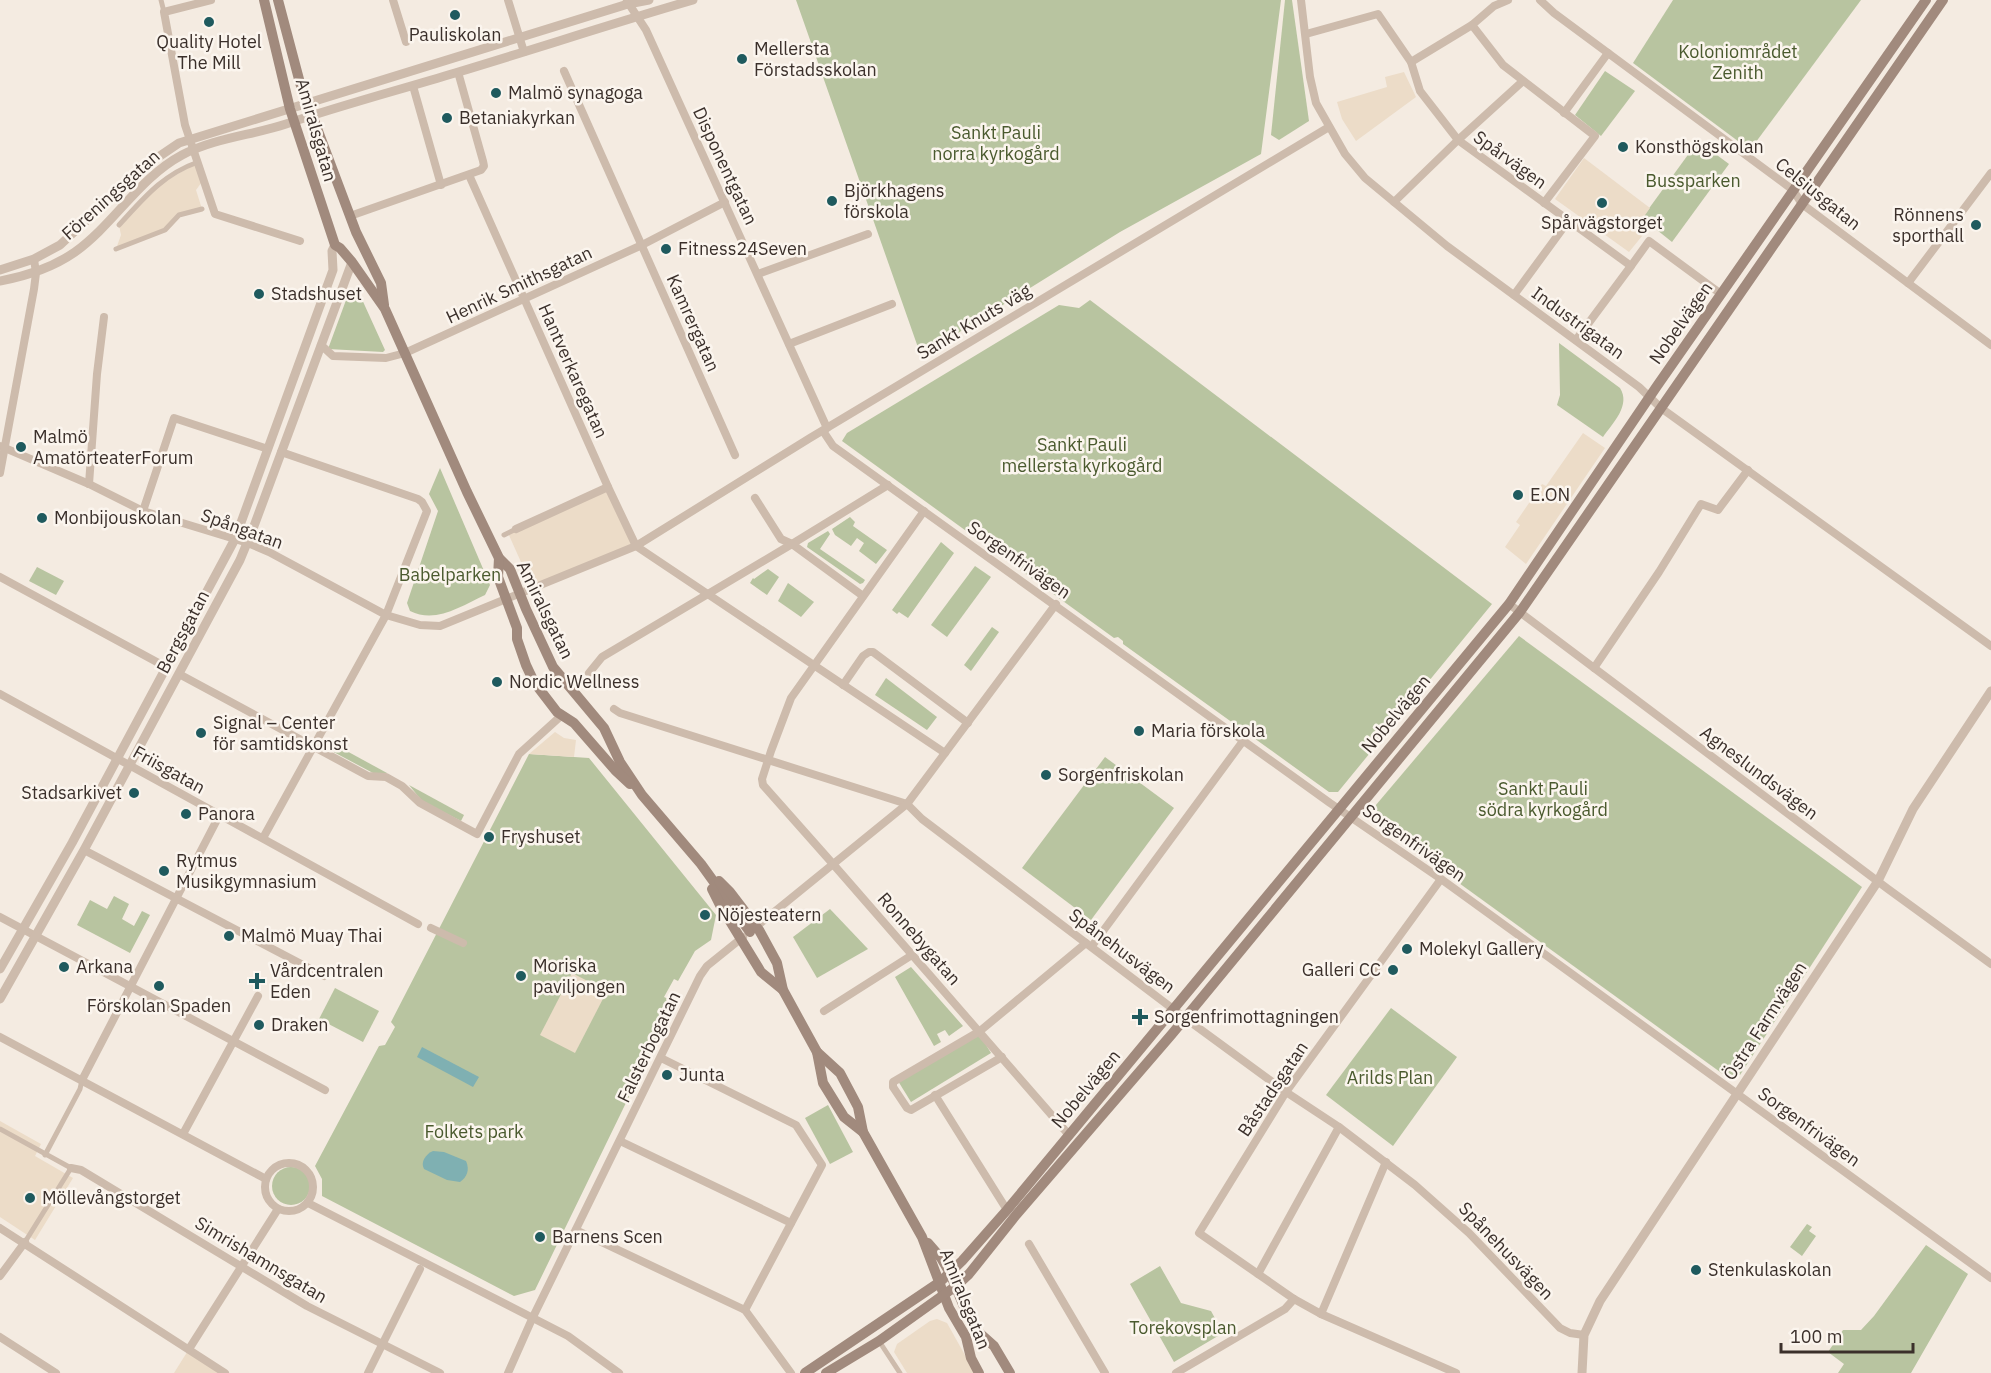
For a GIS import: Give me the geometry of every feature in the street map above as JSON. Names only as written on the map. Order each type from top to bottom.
[{"type":"main road","name":"Amiralsgatan","points":[[264,0],[290,108],[335,245],[352,262],[385,309],[466,492],[499,558],[510,569],[553,666],[603,728],[620,762],[642,795]]},
{"type":"main road","name":"Amiralsgatan","points":[[278,0],[307,104],[356,232],[381,283],[385,309]]},
{"type":"main road","name":"Nobelvägen","points":[[804,1373],[940,1282],[1007,1210],[1509,604],[1926,0]]},
{"type":"main road","name":"Nobelvägen","points":[[826,1373],[879,1341],[956,1286],[969,1274],[1016,1215],[1185,1018],[1520,612],[1943,0]]},
{"type":"main road","name":"Amiralsgatan","points":[[352,262],[356,232]]},
{"type":"main road","name":"Amiralsgatan","points":[[499,558],[498,577],[517,628],[517,639],[526,665],[546,699],[574,723],[615,770],[642,795],[701,864],[730,892],[749,932],[761,972],[783,990]]},
{"type":"main road","name":"Amiralsgatan","points":[[701,864],[720,905],[777,963],[783,990],[817,1052],[823,1083],[844,1117],[863,1132]]},
{"type":"main road","name":"Amiralsgatan","points":[[817,1052],[840,1073],[858,1107],[863,1132],[922,1237],[949,1308],[966,1337],[971,1358],[979,1373]]},
{"type":"main road","name":"Amiralsgatan","points":[[922,1237],[950,1272],[976,1330],[994,1346],[1010,1373]]},
{"type":"street","points":[[161,0],[185,125],[215,214],[300,241]]},
{"type":"street","points":[[164,12],[211,0]]},
{"type":"street","points":[[393,0],[406,42]]},
{"type":"street","points":[[508,0],[524,52]]},
{"type":"street","name":"Föreningsgatan","points":[[0,270],[34,259],[60,245],[145,166],[162,153],[189,139],[520,38],[627,2],[650,0]]},
{"type":"street","name":"Föreningsgatan","points":[[0,281],[36,273],[56,264],[77,250],[154,174],[183,154],[693,0]]},
{"type":"street","name":"Industrigatan","points":[[1301,0],[1310,77],[1316,103],[1345,154],[1359,170],[1447,246],[1576,340],[1661,408],[1991,645]]},
{"type":"street","points":[[1411,62],[1472,25],[1494,6],[1508,0]]},
{"type":"street","name":"Celsiusgatan","points":[[1540,0],[1554,13],[1793,190],[1802,204],[1991,345]]},
{"type":"street","name":"Disponentgatan","points":[[627,2],[646,30],[758,274],[825,430]]},
{"type":"street","name":"Spårvägen","points":[[1306,34],[1378,14],[1411,62],[1420,91],[1458,140],[1631,266]]},
{"type":"street","points":[[1472,25],[1503,65],[1595,136],[1544,202]]},
{"type":"street","points":[[1564,113],[1608,53]]},
{"type":"street","name":"Kamrergatan","points":[[564,71],[735,455]]},
{"type":"street","points":[[350,216],[469,175],[481,170],[484,166],[458,72]]},
{"type":"street","points":[[1395,202],[1523,81]]},
{"type":"street","points":[[413,86],[441,185]]},
{"type":"street","name":"Sankt Knuts väg","points":[[519,593],[539,587],[636,546],[1329,127]]},
{"type":"street","points":[[119,225],[151,190],[177,169],[198,162]]},
{"type":"street","points":[[1908,283],[1991,173]]},
{"type":"street","name":"Hantverkaregatan","points":[[469,175],[636,546]]},
{"type":"street","name":"Henrik Smithsgatan","points":[[321,345],[330,355],[340,357],[391,357],[405,353],[525,300],[725,202]]},
{"type":"street","points":[[116,249],[165,230],[178,215],[202,209]]},
{"type":"street","points":[[1514,295],[1569,220]]},
{"type":"street","points":[[758,274],[868,234]]},
{"type":"street","points":[[1576,340],[1648,241],[1721,294]]},
{"type":"street","name":"Bergsgatan","points":[[0,969],[235,539],[333,270],[332,251],[335,245]]},
{"type":"street","points":[[0,472],[2,447],[36,273],[34,259]]},
{"type":"street","name":"Bergsgatan","points":[[0,999],[84,850],[248,543],[352,262]]},
{"type":"street","points":[[789,344],[892,304]]},
{"type":"street","points":[[89,484],[104,317]]},
{"type":"street","points":[[143,511],[174,418],[268,449]]},
{"type":"street","name":"Sorgenfrivägen","points":[[825,430],[833,446],[1056,604],[1243,741],[1441,879],[1991,1278]]},
{"type":"street","name":"Spångatan","points":[[2,447],[89,484],[143,511],[248,543],[386,615],[420,625],[440,626],[519,593]]},
{"type":"street","points":[[263,838],[386,615],[427,511],[424,504],[418,500],[281,452]]},
{"type":"street","points":[[1594,668],[1659,572],[1701,504],[1718,510],[1748,470]]},
{"type":"street","points":[[589,673],[602,657],[792,544],[876,498],[888,485]]},
{"type":"street","points":[[504,535],[608,487]]},
{"type":"street","points":[[755,498],[782,539],[863,596]]},
{"type":"street","points":[[768,760],[787,706],[924,511]]},
{"type":"street","points":[[636,546],[710,593],[945,753]]},
{"type":"street","points":[[0,577],[166,667]]},
{"type":"street","name":"Falsterbogatan","points":[[508,1373],[532,1319],[700,976],[707,966],[907,804],[1056,604]]},
{"type":"street","name":"Agneslundsvägen","points":[[1509,604],[1991,964]]},
{"type":"street","points":[[843,685],[863,656],[873,652],[968,723]]},
{"type":"street","points":[[179,674],[368,776],[386,777],[402,786],[420,803],[477,834],[519,754],[562,715]]},
{"type":"street","name":"Östra Farmvägen","points":[[1582,1373],[1584,1335],[1600,1301],[1878,881],[1913,809],[1991,691]]},
{"type":"street","name":"Friisgatan","points":[[0,694],[418,924]]},
{"type":"street","name":"Spånehusvägen","points":[[614,709],[621,714],[907,804],[922,819],[1185,1018],[1386,1162],[1469,1233],[1560,1328],[1584,1335]]},
{"type":"street","points":[[1002,1057],[911,1110],[907,1108],[893,1087],[894,1082],[980,1031],[1089,944],[1243,741]]},
{"type":"street","name":"Ronnebygatan","points":[[768,760],[762,778],[763,785],[1069,1134]]},
{"type":"street","points":[[45,1155],[220,814]]},
{"type":"street","points":[[84,850],[324,976]]},
{"type":"street","name":"Båstadsgatan","points":[[1258,1274],[1199,1233],[1286,1092],[1441,879]]},
{"type":"street","points":[[0,917],[325,1090]]},
{"type":"street","points":[[431,928],[463,943]]},
{"type":"street","points":[[824,1011],[912,955]]},
{"type":"street","points":[[183,1134],[258,996]]},
{"type":"street","points":[[0,1037],[267,1179]]},
{"type":"street","points":[[661,1058],[796,1125],[822,1165],[745,1310]]},
{"type":"street","points":[[935,1095],[1007,1210]]},
{"type":"street","points":[[1339,1127],[1258,1274],[1294,1299],[1321,1314],[1456,1373]]},
{"type":"street","points":[[0,1129],[70,1168],[25,1242],[0,1276]]},
{"type":"street","points":[[620,1141],[791,1223]]},
{"type":"street","points":[[1321,1314],[1386,1162]]},
{"type":"street","points":[[283,1164],[300,1166],[308,1173],[313,1182],[308,1203],[294,1211],[278,1209],[272,1205],[267,1197],[267,1179],[273,1169],[283,1164]]},
{"type":"street","name":"Simrishamnsgatan","points":[[70,1168],[81,1170],[307,1306],[440,1373]]},
{"type":"street","points":[[308,1203],[568,1336],[619,1373]]},
{"type":"street","points":[[189,1349],[278,1209]]},
{"type":"street","points":[[0,1228],[225,1373]]},
{"type":"street","points":[[576,1230],[745,1310],[791,1373]]},
{"type":"street","points":[[1029,1244],[1105,1373]]},
{"type":"street","points":[[368,1373],[420,1269]]},
{"type":"street","points":[[1176,1373],[1285,1309],[1294,1299]]},
{"type":"street","points":[[0,1336],[56,1373]]},
{"type":"street","points":[[879,1341],[900,1373]]},
{"type":"street","points":[[1190,1365],[1195,1373]]},
{"type":"green space","name":"Sankt Pauli norra kyrkogård","points":[[796,0],[1281,0],[1261,154],[1120,232],[921,356]]},
{"type":"green space","points":[[1285,0],[1292,0],[1309,121],[1279,140],[1271,135]]},
{"type":"green space","name":"Koloniområdet Zenith","points":[[1673,0],[1861,0],[1750,150],[1633,63]]},
{"type":"green space","points":[[1605,71],[1635,91],[1601,136],[1575,115]]},
{"type":"green space","name":"Bussparken","points":[[1698,141],[1729,164],[1672,242],[1642,218]]},
{"type":"green space","points":[[353,288],[358,289],[385,350],[383,352],[328,349],[349,292]]},
{"type":"green space","name":"Sankt Pauli mellersta kyrkogård","points":[[1090,300],[1492,604],[1338,792],[1329,792],[1123,644],[1118,637],[1114,638],[842,441],[847,433],[1059,305],[1079,308]]},
{"type":"green space","points":[[1559,343],[1620,388],[1623,394],[1619,414],[1603,437],[1557,405],[1560,395]]},
{"type":"green space","name":"Babelparken","points":[[440,468],[490,585],[485,595],[448,612],[429,616],[410,611],[407,603],[438,511],[429,494]]},
{"type":"green space","points":[[850,517],[855,522],[853,526],[887,550],[876,564],[859,551],[864,543],[857,538],[851,546],[835,535],[832,529]]},
{"type":"green space","points":[[828,531],[830,534],[820,549],[865,580],[863,583],[860,584],[807,547],[808,543]]},
{"type":"green space","points":[[941,542],[954,553],[908,618],[899,612],[897,614],[892,610]]},
{"type":"green space","points":[[975,566],[991,577],[947,637],[931,625]]},
{"type":"green space","points":[[37,567],[64,581],[56,595],[29,581]]},
{"type":"green space","points":[[768,569],[779,577],[767,595],[750,583],[753,578]]},
{"type":"green space","points":[[788,583],[814,602],[801,617],[778,601]]},
{"type":"green space","points":[[992,627],[999,632],[971,671],[964,665]]},
{"type":"green space","name":"Sankt Pauli södra kyrkogård","points":[[1519,636],[1862,887],[1740,1075],[1727,1077],[1369,818],[1370,812]]},
{"type":"green space","points":[[886,678],[937,717],[927,730],[875,695]]},
{"type":"green space","points":[[332,743],[387,773],[373,773],[328,749]]},
{"type":"green space","name":"Folkets park","points":[[529,754],[589,758],[716,915],[711,940],[695,951],[678,981],[674,979],[664,997],[675,1002],[535,1290],[514,1296],[322,1196],[322,1179],[315,1166],[379,1046],[385,1045],[395,1027],[391,1022]]},
{"type":"green space","points":[[1105,757],[1174,808],[1091,920],[1022,868]]},
{"type":"green space","points":[[409,785],[464,815],[461,821],[422,801]]},
{"type":"green space","points":[[114,896],[129,904],[122,919],[134,926],[142,911],[150,915],[130,953],[77,925],[90,900],[107,909]]},
{"type":"green space","points":[[830,909],[868,949],[817,978],[793,937]]},
{"type":"green space","points":[[911,967],[963,1026],[949,1036],[945,1030],[937,1034],[941,1042],[934,1046],[895,977]]},
{"type":"green space","points":[[335,988],[379,1011],[363,1042],[319,1019]]},
{"type":"green space","name":"Arilds Plan","points":[[1391,1008],[1457,1057],[1393,1146],[1326,1095]]},
{"type":"green space","points":[[978,1032],[991,1053],[911,1102],[898,1081]]},
{"type":"green space","points":[[828,1105],[853,1152],[830,1164],[805,1118]]},
{"type":"green space","points":[[291,1167],[304,1173],[310,1186],[304,1199],[291,1205],[278,1199],[272,1186],[278,1173]]},
{"type":"green space","points":[[1807,1224],[1812,1227],[1809,1231],[1816,1236],[1802,1256],[1790,1247]]},
{"type":"green space","points":[[1926,1245],[1968,1274],[1911,1373],[1838,1373],[1844,1364],[1828,1352],[1843,1330],[1861,1330],[1874,1316]]},
{"type":"green space","name":"Torekovsplan","points":[[1160,1266],[1181,1303],[1211,1311],[1223,1333],[1174,1362],[1130,1284]]},
{"type":"shaded area","points":[[1404,72],[1416,97],[1356,141],[1342,119],[1337,102],[1387,87],[1385,77]]},
{"type":"shaded area","name":"Spårvägstorget","points":[[1584,158],[1650,208],[1643,218],[1651,225],[1629,252],[1555,199]]},
{"type":"shaded area","points":[[198,162],[204,179],[196,190],[202,209],[179,215],[165,230],[116,249],[121,235],[119,225],[151,190]]},
{"type":"shaded area","points":[[1583,433],[1605,448],[1526,564],[1505,547],[1520,525],[1516,522],[1542,484],[1546,486]]},
{"type":"shaded area","points":[[608,487],[636,546],[539,587],[531,569],[525,571],[508,533]]},
{"type":"shaded area","points":[[555,732],[564,738],[576,740],[574,757],[529,754]]},
{"type":"shaded area","points":[[572,973],[607,991],[575,1053],[540,1035]]},
{"type":"shaded area","name":"Möllevångstorget","points":[[0,1121],[41,1144],[35,1156],[73,1178],[35,1240],[0,1217]]},
{"type":"shaded area","points":[[937,1319],[947,1323],[975,1373],[907,1373],[894,1352],[897,1344],[930,1321]]},
{"type":"shaded area","points":[[189,1349],[225,1373],[174,1373]]},
{"type":"water","points":[[422,1047],[479,1077],[473,1087],[417,1057]]},
{"type":"water","points":[[433,1151],[444,1152],[466,1161],[468,1170],[460,1182],[447,1180],[424,1169],[424,1158]]},
{"type":"place","name":"Pauliskolan","points":[[455,15]]},
{"type":"place","name":"Quality Hotel The Mill","points":[[209,22]]},
{"type":"place","name":"Mellersta Förstadsskolan","points":[[742,59]]},
{"type":"place","name":"Malmö synagoga","points":[[496,93]]},
{"type":"place","name":"Betaniakyrkan","points":[[447,118]]},
{"type":"place","name":"Konsthögskolan","points":[[1623,147]]},
{"type":"place","name":"Björkhagens förskola","points":[[832,201]]},
{"type":"place","name":"Spårvägstorget","points":[[1602,203]]},
{"type":"place","name":"Rönnens sporthall","points":[[1976,225]]},
{"type":"place","name":"Fitness24Seven","points":[[666,249]]},
{"type":"place","name":"Stadshuset","points":[[259,294]]},
{"type":"place","name":"Malmö AmatörteaterForum","points":[[21,447]]},
{"type":"place","name":"E.ON","points":[[1518,495]]},
{"type":"place","name":"Monbijouskolan","points":[[42,518]]},
{"type":"place","name":"Nordic Wellness","points":[[497,682]]},
{"type":"place","name":"Maria förskola","points":[[1139,731]]},
{"type":"place","name":"Signal – Center för samtidskonst","points":[[201,733]]},
{"type":"place","name":"Sorgenfriskolan","points":[[1046,775]]},
{"type":"place","name":"Stadsarkivet","points":[[134,793]]},
{"type":"place","name":"Panora","points":[[186,814]]},
{"type":"place","name":"Fryshuset","points":[[489,837]]},
{"type":"place","name":"Rytmus Musikgymnasium","points":[[164,871]]},
{"type":"place","name":"Nöjesteatern","points":[[705,915]]},
{"type":"place","name":"Malmö Muay Thai","points":[[229,936]]},
{"type":"place","name":"Molekyl Gallery","points":[[1407,949]]},
{"type":"place","name":"Arkana","points":[[64,967]]},
{"type":"place","name":"Galleri CC","points":[[1393,970]]},
{"type":"place","name":"Moriska paviljongen","points":[[521,976]]},
{"type":"place","name":"Vårdcentralen Eden","points":[[257,981]]},
{"type":"place","name":"Förskolan Spaden","points":[[159,986]]},
{"type":"place","name":"Sorgenfrimottagningen","points":[[1140,1017]]},
{"type":"place","name":"Draken","points":[[259,1025]]},
{"type":"place","name":"Junta","points":[[667,1075]]},
{"type":"place","name":"Möllevångstorget","points":[[30,1198]]},
{"type":"place","name":"Barnens Scen","points":[[540,1237]]},
{"type":"place","name":"Stenkulaskolan","points":[[1696,1270]]}]
